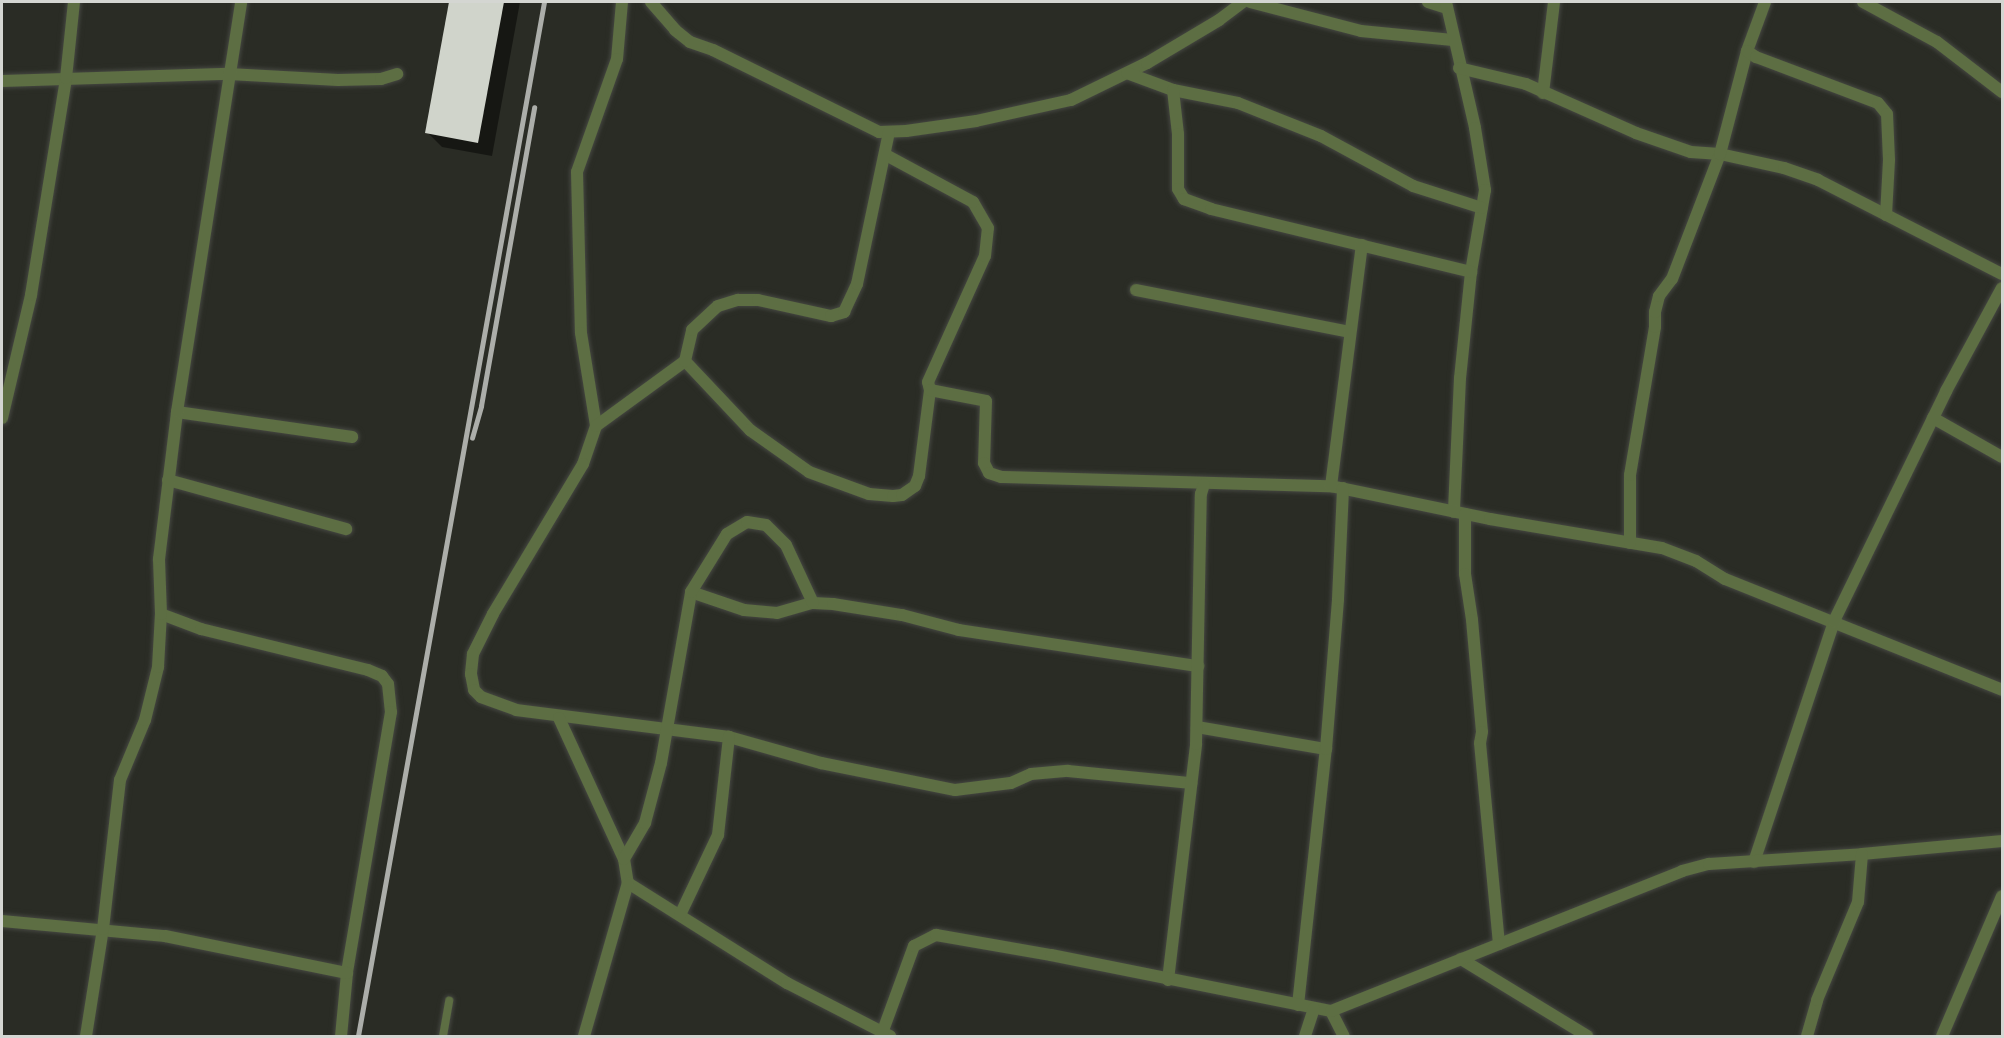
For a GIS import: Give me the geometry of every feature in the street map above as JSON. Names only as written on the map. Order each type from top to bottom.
[{"type":"street","points":[[2,418],[31,295],[66,78],[74,2]]},
{"type":"street","points":[[86,1036],[103,929],[120,780],[146,720],[158,667],[161,614],[159,559],[168,480],[241,2]]},
{"type":"street","points":[[622,2],[617,59],[577,172],[581,333],[596,426],[583,464],[493,614],[473,654],[471,685],[481,696],[516,710],[559,718],[753,741],[821,763],[955,790],[1011,783],[1031,774],[1068,771],[1191,783]]},
{"type":"street","points":[[651,2],[675,30],[690,42],[713,50],[879,132],[976,121],[1071,100],[1127,73],[1219,20],[1243,2]]},
{"type":"street","points":[[1250,2],[1361,31],[1453,40]]},
{"type":"street","points":[[1428,2],[1446,5],[1459,68],[1475,128],[1485,190],[1472,272],[1460,378],[1460,513],[1465,574],[1472,620],[1482,732],[1480,743],[1499,944]]},
{"type":"street","points":[[1543,93],[1554,2]]},
{"type":"street","points":[[1630,543],[1630,475],[1655,327],[1655,312],[1659,296],[1677,268],[1720,154],[1747,51],[1764,2]]},
{"type":"street","points":[[1863,2],[1937,42],[2002,92]]},
{"type":"street","points":[[1747,51],[1878,103],[1887,114],[1889,160],[1886,215]]},
{"type":"street","points":[[1459,68],[1496,75],[1636,133],[1691,152],[1720,154],[1784,168],[1818,180],[2002,274]]},
{"type":"street","points":[[1127,73],[1173,90],[1238,103],[1321,136],[1413,186],[1482,208]]},
{"type":"street","points":[[2,81],[229,74],[381,80],[397,74]]},
{"type":"street","points":[[1173,90],[1178,134],[1178,189],[1184,199],[1211,209],[1472,272]]},
{"type":"street","points":[[596,426],[685,361],[692,330],[718,306],[738,300],[759,300],[831,316],[844,312],[857,284],[886,155],[889,132]]},
{"type":"street","points":[[685,361],[764,442],[809,472],[869,494],[902,495],[915,486],[919,476],[930,390],[928,382],[985,256],[988,228],[973,202],[886,155]]},
{"type":"street","points":[[1298,1005],[1326,749],[1338,599],[1337,487],[1350,332],[1362,245]]},
{"type":"street","points":[[1754,862],[1834,621],[1933,418],[2002,288]]},
{"type":"street","points":[[1136,290],[1350,332]]},
{"type":"street","points":[[930,390],[986,401],[984,463],[989,472],[1000,477],[1337,487],[1460,513],[1680,553],[1725,579],[2002,690]]},
{"type":"street","points":[[177,412],[352,437]]},
{"type":"street","points":[[1933,418],[2002,457]]},
{"type":"street","points":[[168,480],[346,529]]},
{"type":"street","points":[[1168,980],[1197,727],[1201,494],[1204,484]]},
{"type":"street","points":[[624,859],[645,823],[661,763],[691,592],[727,534],[747,522],[766,525],[786,544],[813,603]]},
{"type":"street","points":[[691,592],[744,610],[777,613],[813,603],[875,611],[959,630],[1198,666]]},
{"type":"street","points":[[161,614],[201,629],[368,670],[382,676],[388,684],[391,712],[347,973],[341,1036]]},
{"type":"street","points":[[559,718],[624,859],[628,884],[584,1036]]},
{"type":"street","points":[[1197,727],[1326,749]]},
{"type":"street","points":[[680,915],[718,835],[729,737]]},
{"type":"street","points":[[628,884],[823,1004],[885,1035],[914,946],[925,938],[936,935],[1331,1011],[1682,871],[1709,864],[1862,854],[2002,841]]},
{"type":"street","points":[[1807,1036],[1817,1000],[1858,902],[1862,854]]},
{"type":"street","points":[[1942,1036],[2002,896]]},
{"type":"street","points":[[2,921],[165,936],[347,973]]},
{"type":"street","points":[[1461,959],[1587,1036]]},
{"type":"street","points":[[1305,1036],[1314,1008]]},
{"type":"street","points":[[1331,1011],[1344,1036]]},
{"type":"lane","points":[[442,1036],[448,1001]]},
{"type":"building","points":[[449,2],[504,2],[478,143],[425,133]]},
{"type":"railway","points":[[358,1036],[544,2]]},
{"type":"railway","points":[[472,438],[481,406],[534,108]]}]
